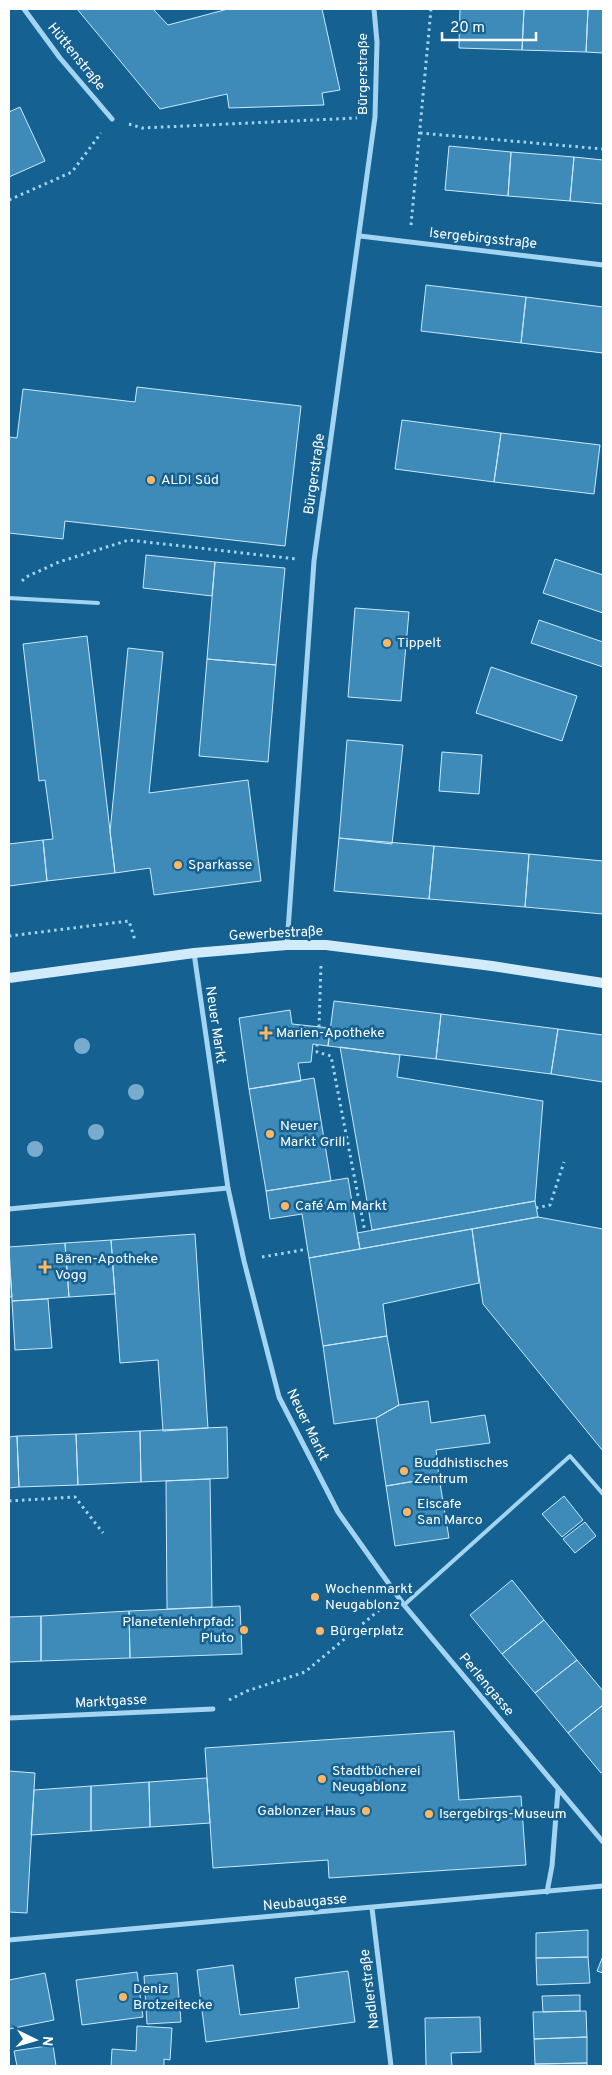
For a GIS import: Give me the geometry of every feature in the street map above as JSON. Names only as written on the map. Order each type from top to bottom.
[{"type":"street","name":"Hüttenstraße","points":[[24,9],[60,58],[112,119]]},
{"type":"street","name":"Bürgerstraße","points":[[287,945],[314,561],[375,117],[376,42],[374,9]]},
{"type":"street","name":"Isergebirgsstraße","points":[[360,236],[603,265]]},
{"type":"street","name":"Gewerbestraße","points":[[9,978],[194,953],[287,945],[322,945],[492,966],[603,983]]},
{"type":"street","name":"Neuer Markt","points":[[194,953],[228,1188],[244,1261],[279,1397],[338,1512],[397,1594]]},
{"type":"street","points":[[9,1209],[228,1188]]},
{"type":"street","name":"Perlengasse","points":[[397,1594],[404,1605],[603,1842]]},
{"type":"street","name":"Marktgasse","points":[[9,1718],[214,1709]]},
{"type":"street","points":[[548,1892],[558,1790]]},
{"type":"street","name":"Neubaugasse","points":[[9,1940],[603,1886]]},
{"type":"street","name":"Nadlerstraße","points":[[372,1908],[390,2066]]},
{"type":"lane","points":[[9,598],[98,603]]},
{"type":"lane","points":[[404,1605],[570,1456],[603,1494]]},
{"type":"path","points":[[408,242],[431,9]]},
{"type":"path","points":[[9,200],[72,172],[112,119],[142,128],[375,117]]},
{"type":"path","points":[[420,133],[603,149]]},
{"type":"path","points":[[20,582],[26,577],[59,562],[129,540],[314,561]]},
{"type":"path","points":[[9,936],[129,920],[141,960]]},
{"type":"path","points":[[319,1027],[322,945]]},
{"type":"path","points":[[318,1044],[317,1052],[330,1056],[365,1232]]},
{"type":"path","points":[[536,1208],[550,1205],[564,1162]]},
{"type":"path","points":[[244,1261],[308,1249]]},
{"type":"path","points":[[9,1500],[76,1497],[103,1533]]},
{"type":"path","points":[[214,1709],[247,1690],[305,1672],[397,1594]]},
{"type":"building","points":[[77,9],[153,9],[168,25],[228,9],[322,9],[340,90],[322,93],[324,105],[229,108],[227,94],[160,109]]},
{"type":"building","points":[[460,9],[524,9],[522,50],[459,48]]},
{"type":"building","points":[[524,9],[588,9],[586,52],[522,50]]},
{"type":"building","points":[[588,9],[603,9],[603,53],[586,52]]},
{"type":"building","points":[[20,107],[45,161],[9,177],[9,112]]},
{"type":"building","points":[[449,146],[511,152],[508,196],[445,190]]},
{"type":"building","points":[[511,152],[574,157],[570,201],[508,196]]},
{"type":"building","points":[[574,157],[603,160],[603,204],[570,201]]},
{"type":"building","points":[[426,285],[526,297],[521,343],[421,331]]},
{"type":"building","points":[[526,297],[603,307],[603,353],[521,343]]},
{"type":"building","name":"ALDI Süd","points":[[137,387],[301,406],[285,546],[65,521],[63,539],[9,533],[9,437],[17,438],[23,389],[135,402]]},
{"type":"building","points":[[402,420],[501,433],[494,482],[395,469]]},
{"type":"building","points":[[501,433],[600,445],[594,494],[494,482]]},
{"type":"building","points":[[146,555],[215,562],[212,596],[143,588]]},
{"type":"building","points":[[555,559],[603,575],[603,613],[543,593]]},
{"type":"building","points":[[215,562],[285,568],[276,665],[207,659]]},
{"type":"building","points":[[355,608],[409,612],[401,701],[348,697]]},
{"type":"building","points":[[539,620],[603,642],[603,667],[531,643]]},
{"type":"building","points":[[87,636],[115,873],[47,881],[43,840],[53,839],[45,780],[39,781],[23,644]]},
{"type":"building","points":[[128,648],[163,652],[149,793],[248,780],[261,881],[154,895],[150,868],[115,873],[110,832]]},
{"type":"building","points":[[207,659],[276,665],[268,762],[199,756]]},
{"type":"building","points":[[491,667],[577,696],[562,741],[476,713]]},
{"type":"building","points":[[347,740],[403,745],[392,844],[339,838]]},
{"type":"building","points":[[442,752],[482,755],[479,794],[439,791]]},
{"type":"building","points":[[339,838],[434,846],[429,899],[334,891]]},
{"type":"building","points":[[43,840],[47,881],[9,886],[9,844]]},
{"type":"building","points":[[434,846],[529,854],[525,907],[429,899]]},
{"type":"building","points":[[529,854],[603,861],[603,914],[525,907]]},
{"type":"building","points":[[334,1001],[441,1014],[436,1059],[328,1046]]},
{"type":"building","points":[[290,1010],[292,1024],[330,1028],[328,1046],[313,1044],[311,1062],[298,1063],[301,1081],[249,1089],[239,1018]]},
{"type":"building","points":[[441,1014],[558,1029],[551,1074],[436,1059]]},
{"type":"building","points":[[558,1029],[603,1035],[603,1082],[551,1074]]},
{"type":"building","points":[[340,1047],[400,1055],[397,1077],[543,1101],[535,1201],[372,1230]]},
{"type":"building","points":[[314,1078],[331,1181],[266,1191],[249,1089]]},
{"type":"building","points":[[348,1178],[360,1249],[309,1258],[302,1214],[270,1219],[266,1191]]},
{"type":"building","points":[[535,1201],[538,1217],[360,1249],[357,1233]]},
{"type":"building","points":[[538,1217],[603,1229],[603,1451],[483,1304],[472,1229]]},
{"type":"building","points":[[472,1229],[479,1283],[383,1304],[387,1336],[323,1346],[309,1258]]},
{"type":"building","points":[[195,1234],[208,1428],[163,1431],[158,1360],[120,1363],[111,1240]]},
{"type":"building","points":[[111,1240],[115,1294],[69,1297],[65,1243]]},
{"type":"building","points":[[65,1243],[69,1297],[12,1301],[9,1247]]},
{"type":"building","points":[[9,1257],[12,1297],[9,1297]]},
{"type":"building","points":[[48,1299],[52,1348],[15,1350],[12,1301]]},
{"type":"building","points":[[387,1336],[399,1405],[376,1418],[334,1424],[323,1346]]},
{"type":"building","points":[[428,1401],[431,1423],[485,1415],[490,1443],[436,1450],[439,1477],[386,1486],[376,1418],[399,1405]]},
{"type":"building","points":[[227,1427],[228,1478],[141,1482],[140,1431]]},
{"type":"building","points":[[140,1431],[141,1482],[78,1485],[76,1434]]},
{"type":"building","points":[[76,1434],[78,1485],[19,1487],[17,1436]]},
{"type":"building","points":[[17,1436],[19,1487],[9,1488],[9,1437]]},
{"type":"building","points":[[439,1477],[449,1538],[395,1546],[386,1486]]},
{"type":"building","points":[[210,1479],[212,1607],[167,1609],[166,1481]]},
{"type":"building","points":[[564,1496],[583,1520],[562,1537],[542,1514]]},
{"type":"building","points":[[585,1522],[596,1536],[575,1553],[563,1539]]},
{"type":"building","points":[[512,1580],[544,1620],[502,1654],[470,1615]]},
{"type":"building","points":[[240,1606],[242,1654],[130,1658],[129,1611]]},
{"type":"building","points":[[129,1611],[130,1658],[41,1661],[41,1616]]},
{"type":"building","points":[[41,1616],[41,1661],[9,1662],[9,1617]]},
{"type":"building","points":[[544,1620],[577,1660],[535,1693],[502,1654]]},
{"type":"building","points":[[577,1660],[603,1691],[603,1705],[568,1733],[535,1693]]},
{"type":"building","points":[[603,1705],[603,1772],[601,1773],[568,1733]]},
{"type":"building","name":"Gablonzer Haus","points":[[454,1731],[459,1800],[521,1796],[526,1865],[329,1878],[328,1860],[213,1868],[205,1748]]},
{"type":"building","points":[[9,1771],[35,1773],[27,1913],[9,1912]]},
{"type":"building","points":[[207,1778],[210,1823],[150,1827],[149,1782]]},
{"type":"building","points":[[149,1782],[150,1827],[91,1831],[91,1786]]},
{"type":"building","points":[[91,1786],[91,1831],[31,1835],[34,1790]]},
{"type":"building","points":[[588,1930],[588,1957],[536,1958],[536,1933]]},
{"type":"building","points":[[603,1956],[603,1973],[597,1971]]},
{"type":"building","points":[[588,1957],[590,1983],[537,1985],[536,1958]]},
{"type":"building","points":[[233,1965],[240,2015],[299,2008],[295,1978],[348,1971],[355,2022],[206,2042],[197,1970]]},
{"type":"building","points":[[137,1972],[143,2017],[82,2025],[76,1980]]},
{"type":"building","points":[[45,1973],[54,2020],[9,2029],[9,1980]]},
{"type":"building","points":[[177,1973],[181,2022],[147,2024],[144,1976]]},
{"type":"building","points":[[580,1995],[580,2011],[543,2012],[542,1996]]},
{"type":"building","points":[[586,2011],[587,2037],[534,2039],[533,2012]]},
{"type":"building","points":[[480,2017],[481,2052],[451,2053],[452,2066],[426,2066],[425,2018]]},
{"type":"building","points":[[137,2026],[172,2028],[170,2060],[164,2059],[164,2066],[111,2066],[112,2049],[136,2051]]},
{"type":"building","points":[[587,2037],[587,2063],[535,2064],[534,2039]]},
{"type":"building","points":[[53,2045],[56,2066],[17,2066],[14,2051]]},
{"type":"building","points":[[587,2063],[587,2066],[535,2066],[535,2064]]},
{"type":"place","name":"ALDI Süd","points":[[151,480]]},
{"type":"place","name":"Tippelt","points":[[387,643]]},
{"type":"place","name":"Sparkasse","points":[[178,865]]},
{"type":"place","name":"Marien-Apotheke","points":[[266,1033]]},
{"type":"place","name":"Neuer Markt Grill","points":[[270,1134]]},
{"type":"place","name":"Café Am Markt","points":[[285,1206]]},
{"type":"place","name":"Bären-Apotheke Vogg","points":[[45,1267]]},
{"type":"place","name":"Buddhistisches Zentrum","points":[[404,1471]]},
{"type":"place","name":"Eiscafe San Marco","points":[[407,1512]]},
{"type":"place","name":"Wochenmarkt Neugablonz","points":[[315,1597]]},
{"type":"place","name":"Planetenlehrpfad: Pluto","points":[[244,1630]]},
{"type":"place","name":"Bürgerplatz","points":[[320,1631]]},
{"type":"place","name":"Stadtbücherei Neugablonz","points":[[322,1779]]},
{"type":"place","name":"Gablonzer Haus","points":[[366,1811]]},
{"type":"place","name":"Isergebirgs-Museum","points":[[429,1814]]},
{"type":"place","name":"Deniz Brotzeitecke","points":[[123,1997]]}]
